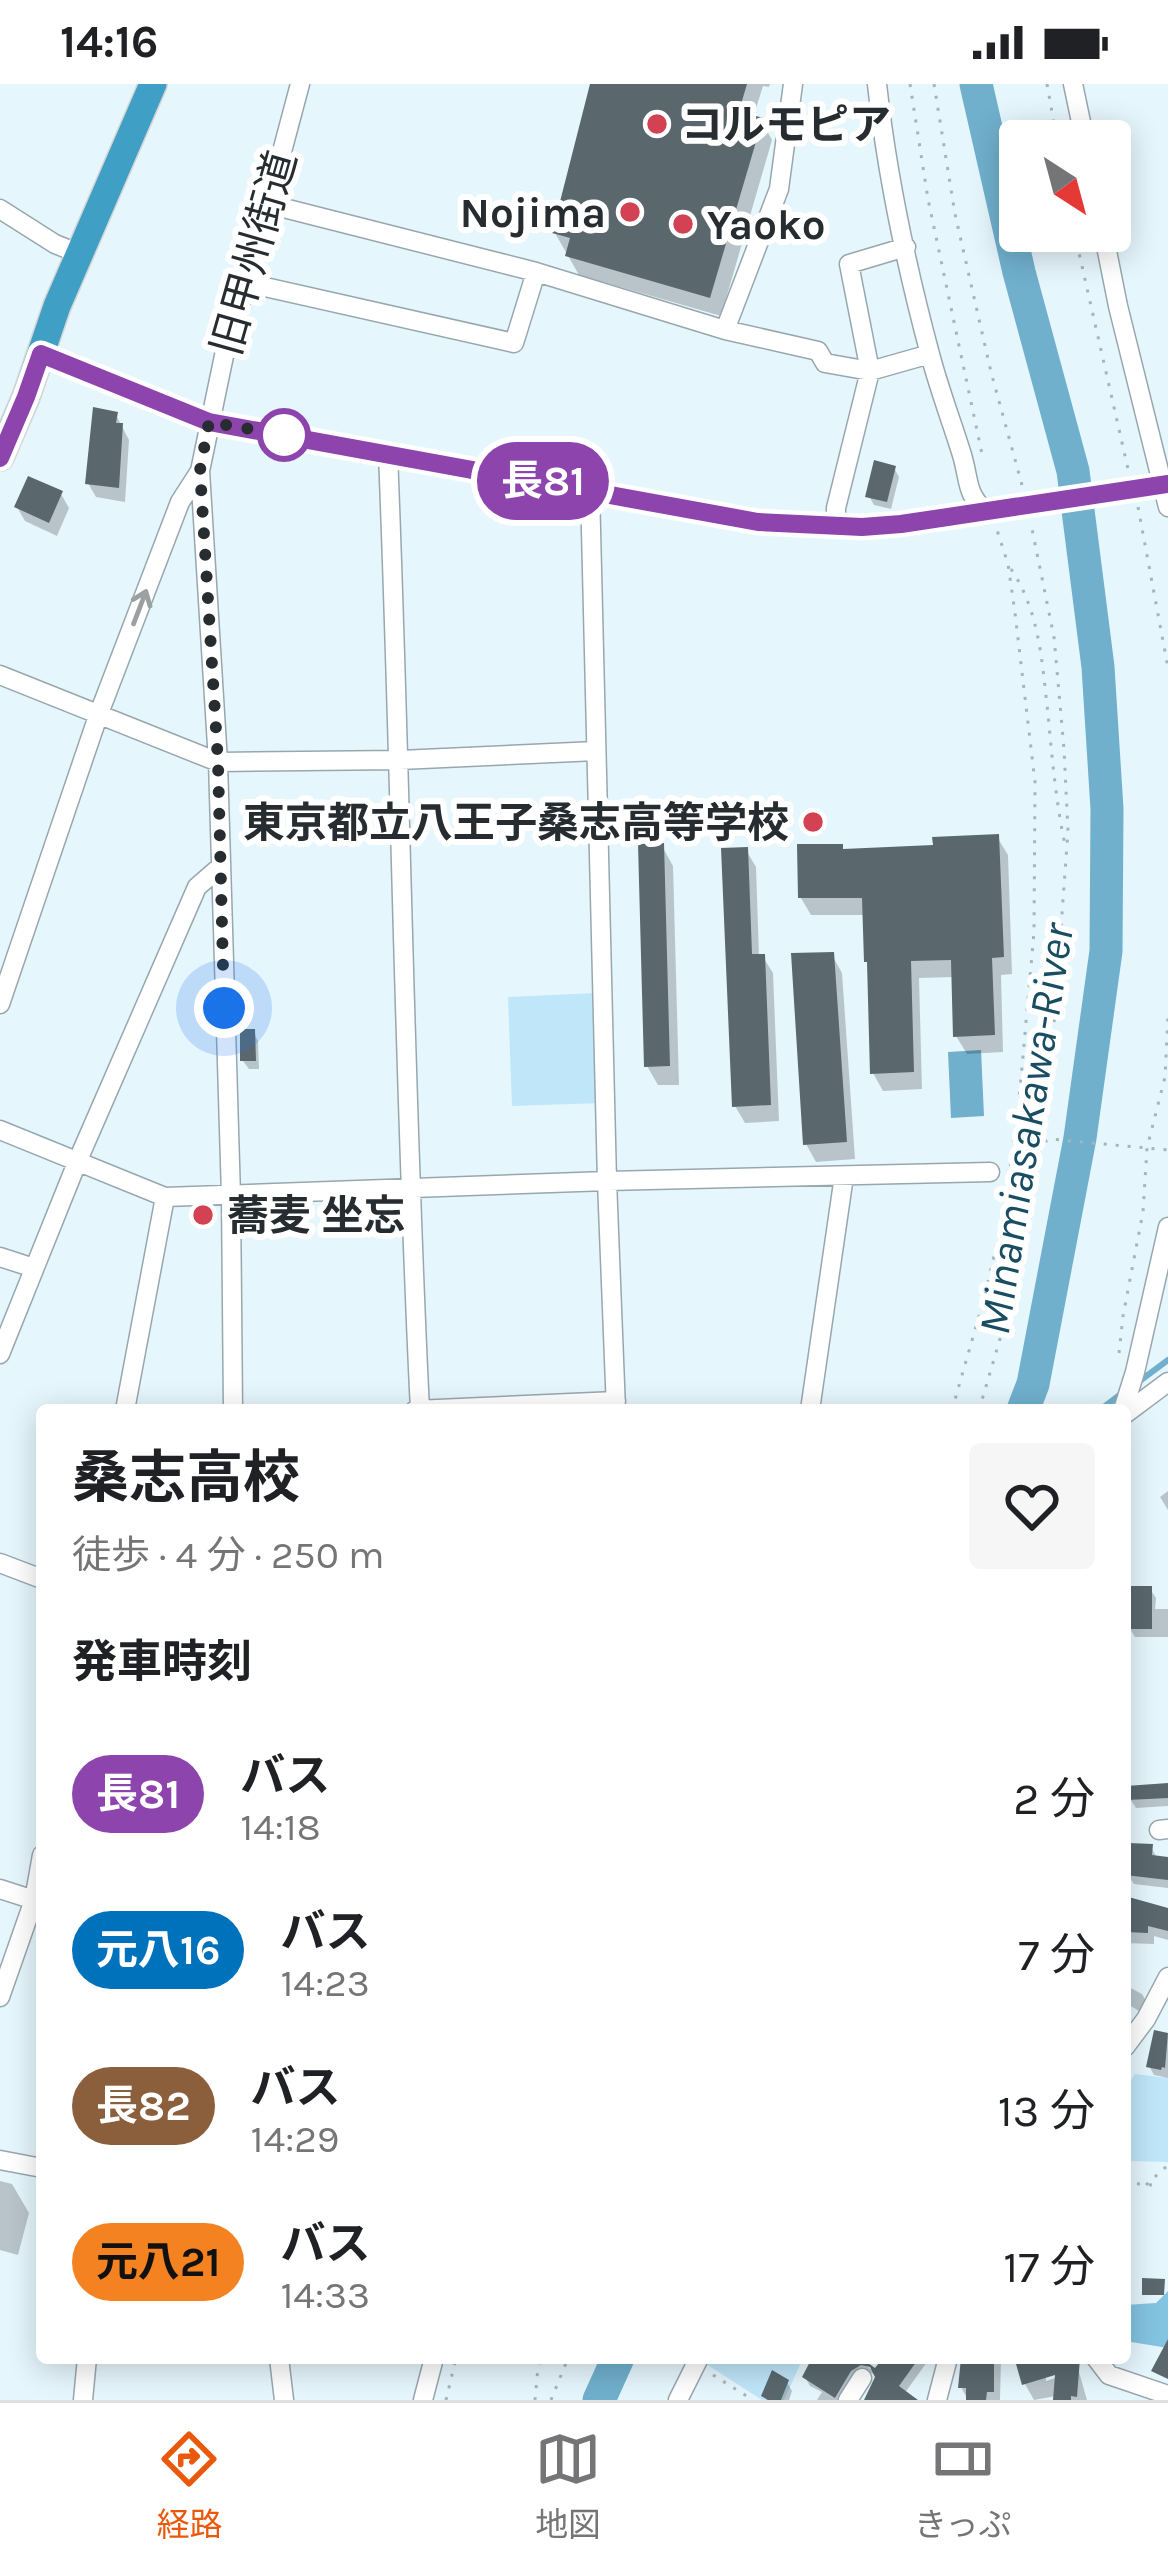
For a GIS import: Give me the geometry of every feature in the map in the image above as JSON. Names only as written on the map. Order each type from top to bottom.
[{"type":"highway","points":[[0,457],[153,84]]},
{"type":"street","name":"旧甲州街道","points":[[200,470],[225,351],[300,84]]},
{"type":"street","points":[[725,330],[779,189],[793,84]]},
{"type":"street","points":[[878,84],[890,169],[930,354],[973,500],[997,511]]},
{"type":"street","points":[[1073,84],[1081,120]]},
{"type":"street","points":[[268,204],[536,272],[725,330],[818,351],[825,363],[870,371],[930,354]]},
{"type":"street","points":[[0,209],[80,254]]},
{"type":"street","points":[[836,526],[836,508],[870,371],[848,264],[906,248]]},
{"type":"street","points":[[1106,252],[1168,507]]},
{"type":"street","points":[[247,283],[514,344],[536,272]]},
{"type":"street","points":[[41,354],[209,422],[758,522],[901,524],[1165,484]]},
{"type":"street","points":[[388,454],[417,1404]]},
{"type":"street","points":[[0,1004],[98,716],[180,502],[200,470]]},
{"type":"street","points":[[200,470],[218,762],[233,1404]]},
{"type":"street","points":[[590,489],[616,1404]]},
{"type":"street","points":[[0,675],[218,762],[596,751]]},
{"type":"street","points":[[0,1354],[196,887],[220,867]]},
{"type":"street","points":[[0,1130],[165,1197],[990,1172]]},
{"type":"street","points":[[811,1404],[844,1175]]},
{"type":"street","points":[[126,1404],[165,1197]]},
{"type":"street","points":[[1125,1404],[1127,1368],[1168,1227]]},
{"type":"street","points":[[0,1257],[34,1268]]},
{"type":"street","points":[[1131,1405],[1168,1382]]},
{"type":"street","points":[[0,1563],[36,1577]]},
{"type":"street","points":[[0,1889],[36,1899]]},
{"type":"street","points":[[0,1997],[36,1905]]},
{"type":"street","points":[[1131,2040],[1168,1976]]},
{"type":"street","points":[[1146,2019],[1168,2020]]},
{"type":"street","points":[[0,2160],[36,2167]]},
{"type":"street","points":[[82,2400],[87,2364]]},
{"type":"street","points":[[280,2364],[284,2400]]},
{"type":"street","points":[[423,2400],[432,2364]]},
{"type":"street","points":[[678,2400],[697,2364]]},
{"type":"street","points":[[937,2400],[947,2364]]},
{"type":"street","points":[[1101,2364],[1109,2374],[1168,2395]]},
{"type":"street","points":[[848,2400],[862,2378]]},
{"type":"path","points":[[910,84],[928,200],[982,456]]},
{"type":"path","points":[[934,84],[955,214],[1024,494]]},
{"type":"path","points":[[1047,84],[1053,120]]},
{"type":"path","points":[[1078,252],[1137,491],[1168,668]]},
{"type":"path","points":[[954,1404],[1012,1178],[1031,975],[1036,814],[1033,744],[997,511]]},
{"type":"path","points":[[981,1404],[1016,1282],[1041,1145],[1069,811],[1054,637],[1028,511]]},
{"type":"path","points":[[1007,564],[1027,596],[1038,636],[1066,853]]},
{"type":"path","points":[[1127,1368],[1123,1316],[1143,1213],[1148,1148],[1165,1077],[1168,1017]]},
{"type":"path","points":[[1015,1135],[1042,1138]]},
{"type":"path","points":[[1010,1161],[1050,1139],[1168,1150]]},
{"type":"path","points":[[1146,2185],[1168,2165]]},
{"type":"path","points":[[1131,2184],[1153,2185]]},
{"type":"path","points":[[446,2400],[455,2364]]},
{"type":"path","points":[[535,2400],[539,2364]]},
{"type":"path","points":[[551,2400],[566,2364]]},
{"type":"path","points":[[701,2364],[753,2400]]},
{"type":"shaded area","points":[[597,993],[601,1103],[512,1106],[508,997]]},
{"type":"shaded area","points":[[981,1050],[984,1116],[951,1118],[948,1052]]},
{"type":"shaded area","points":[[1135,2074],[1168,2078],[1168,2162],[1131,2161],[1131,2080]]},
{"type":"shaded area","points":[[1168,2291],[1168,2348],[1131,2342],[1131,2305],[1156,2303]]},
{"type":"shaded area","points":[[706,2364],[800,2364],[784,2400],[762,2400]]},
{"type":"building","points":[[590,84],[747,84],[739,111],[763,118],[710,298],[565,256],[570,238],[552,233]]},
{"type":"building","points":[[93,407],[118,412],[116,423],[123,423],[119,488],[85,484]]},
{"type":"building","points":[[874,460],[896,466],[887,502],[865,497]]},
{"type":"building","points":[[28,476],[63,491],[49,523],[14,507]]},
{"type":"building","points":[[999,834],[1004,957],[992,958],[995,1035],[953,1037],[951,960],[911,961],[914,1072],[870,1074],[862,898],[798,898],[797,844],[843,844],[843,849],[933,845],[932,837]]},
{"type":"building","points":[[664,843],[670,1066],[644,1067],[638,844]]},
{"type":"building","points":[[748,847],[752,954],[765,954],[771,1105],[732,1107],[721,848]]},
{"type":"building","points":[[834,952],[847,1142],[803,1145],[791,953]]},
{"type":"building","points":[[240,1029],[255,1029],[256,1061],[240,1061]]},
{"type":"building","points":[[1131,1586],[1152,1586],[1152,1629],[1131,1629]]},
{"type":"building","points":[[1168,1783],[1168,1798],[1131,1800],[1131,1786]]},
{"type":"building","points":[[1131,1843],[1153,1844],[1152,1855],[1168,1857],[1168,1880],[1131,1876]]},
{"type":"building","points":[[1131,1898],[1168,1908],[1168,1931],[1148,1926],[1148,1933],[1131,1932]]},
{"type":"building","points":[[1154,2030],[1168,2033],[1161,2070],[1146,2067]]},
{"type":"building","points":[[1142,2278],[1165,2279],[1164,2295],[1142,2295]]},
{"type":"building","points":[[1168,2339],[1168,2379],[1151,2371]]},
{"type":"building","points":[[809,2364],[869,2364],[875,2368],[878,2364],[915,2364],[899,2386],[918,2400],[864,2400],[875,2377],[870,2367],[861,2365],[851,2371],[835,2398],[802,2377]]},
{"type":"building","points":[[960,2364],[994,2364],[994,2392],[987,2392],[986,2400],[966,2400],[966,2388],[958,2388]]},
{"type":"building","points":[[1016,2364],[1080,2364],[1077,2397],[1071,2400],[1053,2400],[1055,2375],[1022,2385]]},
{"type":"building","points":[[772,2370],[789,2380],[781,2400],[761,2396]]},
{"type":"waterway","name":"Minamiasakawa-River","points":[[976,84],[1019,272],[1073,471],[1098,667],[1107,809],[1106,951],[1080,1138],[1025,1404]]},
{"type":"waterway","points":[[1137,1383],[1168,1360]]},
{"type":"waterway","points":[[1108,1404],[1121,1394]]},
{"type":"waterway","name":"Minamiasakawa-River","points":[[599,2400],[615,2364]]},
{"type":"bus line","name":"長81","points":[[0,458],[41,354],[209,422],[758,522],[901,524],[1168,484]]},
{"type":"place","name":"コルモピア","points":[[657,124]]},
{"type":"place","name":"Nojima","points":[[630,212]]},
{"type":"place","name":"Yaoko","points":[[683,224]]},
{"type":"place","name":"東京都立八王子桑志高等学校","points":[[813,822]]},
{"type":"place","name":"蕎麦 坐忘","points":[[203,1215]]},
{"type":"route","points":[[224,1008],[218,762],[200,470],[209,422],[296,437],[284,435]]}]
